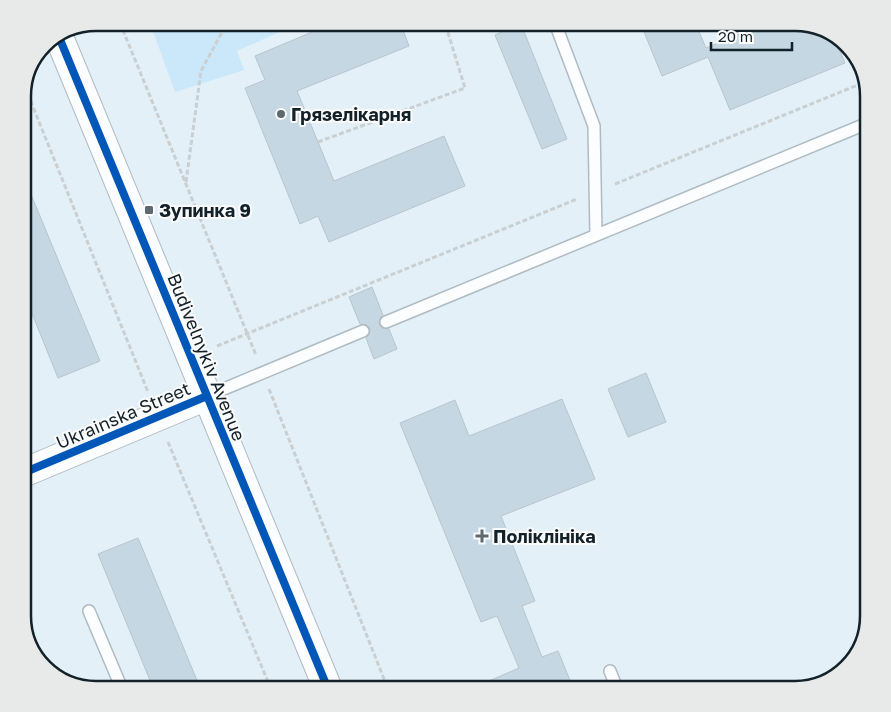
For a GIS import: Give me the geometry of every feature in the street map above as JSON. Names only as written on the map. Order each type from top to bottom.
[{"type":"street","name":"Budivelnykiv Avenue","points":[[60,42],[324,681]]},
{"type":"street","name":"Ukrainska Street","points":[[31,470],[207,396]]},
{"type":"lane","points":[[558,31],[594,126],[596,235]]},
{"type":"lane","points":[[386,322],[860,126]]},
{"type":"lane","points":[[207,396],[363,331]]},
{"type":"lane","points":[[89,612],[118,681]]},
{"type":"lane","points":[[610,671],[614,681]]},
{"type":"path","points":[[186,184],[201,71],[221,31]]},
{"type":"path","points":[[318,142],[465,88],[448,31]]},
{"type":"path","points":[[191,357],[859,84]]},
{"type":"path","points":[[31,101],[158,417],[267,681]]},
{"type":"shaded area","points":[[153,31],[282,31],[237,51],[244,70],[175,92]]},
{"type":"building","name":"Грязелікарня","points":[[315,31],[403,31],[409,46],[297,91],[334,181],[444,136],[465,186],[329,242],[318,216],[300,224],[245,88],[265,80],[255,56]]},
{"type":"building","points":[[504,31],[524,31],[567,139],[542,149],[495,35]]},
{"type":"building","points":[[644,31],[699,31],[706,48],[747,31],[803,32],[816,35],[838,47],[845,63],[730,110],[708,57],[662,76]]},
{"type":"building","points":[[31,194],[100,361],[58,378],[31,311]]},
{"type":"building","points":[[372,287],[383,315],[380,318],[379,324],[382,328],[389,329],[397,349],[374,359],[366,338],[369,335],[370,329],[367,325],[360,324],[349,297]]},
{"type":"building","points":[[646,373],[666,422],[628,437],[608,389]]},
{"type":"building","points":[[562,399],[595,479],[501,516],[535,601],[522,606],[542,657],[558,651],[570,681],[489,681],[519,668],[497,616],[481,622],[400,423],[455,400],[469,436]]},
{"type":"building","points":[[138,538],[197,681],[150,681],[98,554]]},
{"type":"cycle path","points":[[61,42],[325,681]]},
{"type":"cycle path","points":[[31,470],[207,396]]},
{"type":"place","name":"Грязелікарня","points":[[281,114]]},
{"type":"place","name":"Зупинка 9","points":[[149,210]]},
{"type":"place","name":"Поліклініка","points":[[482,536]]}]
